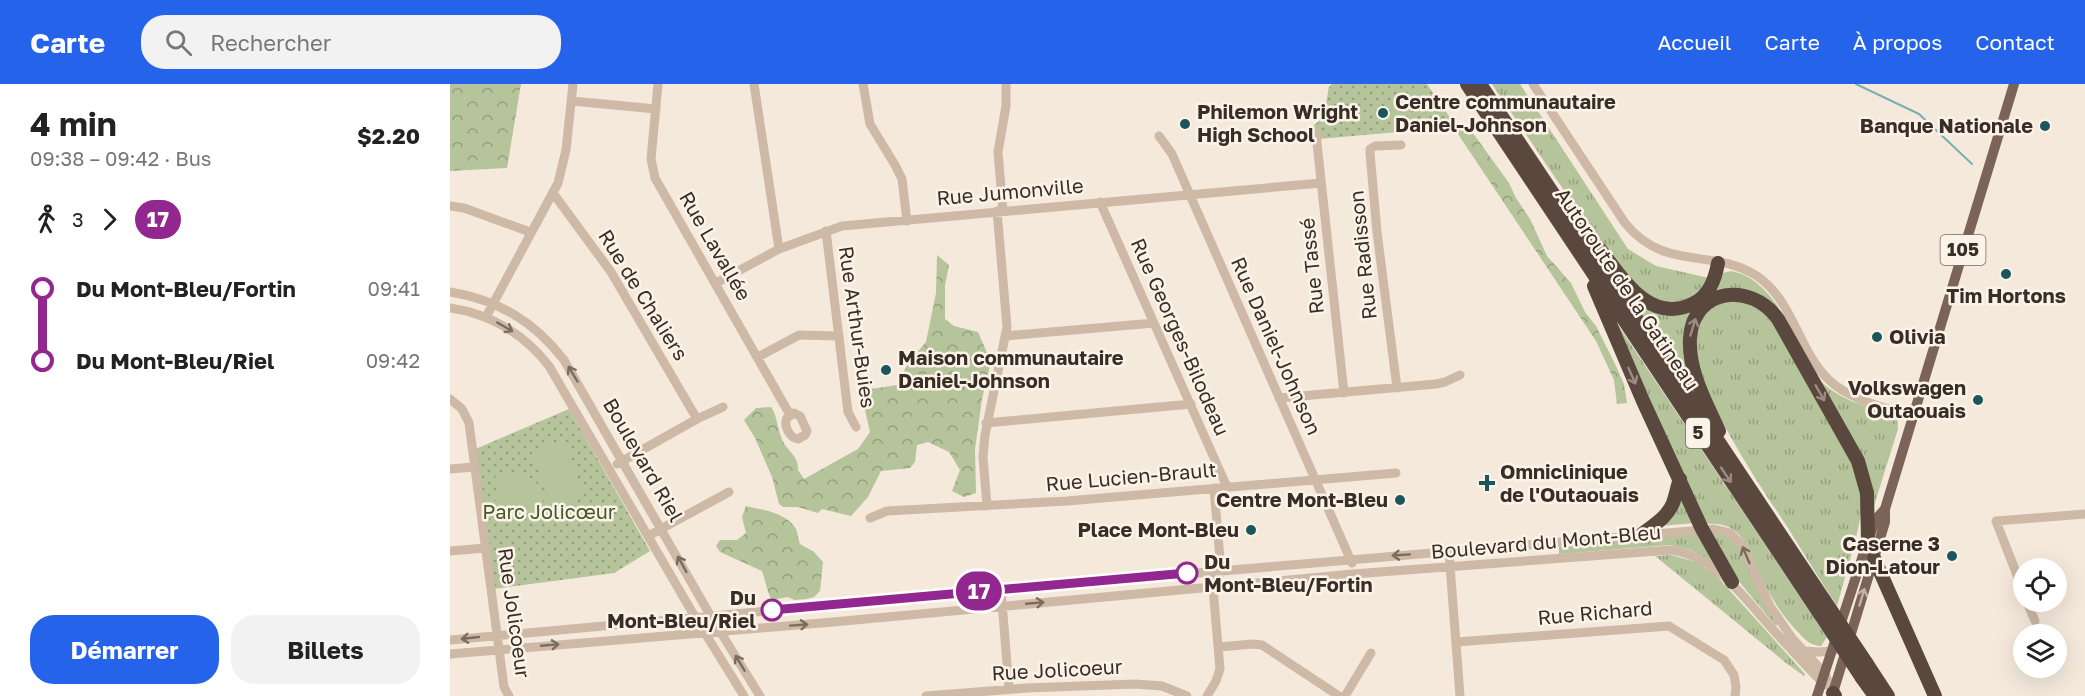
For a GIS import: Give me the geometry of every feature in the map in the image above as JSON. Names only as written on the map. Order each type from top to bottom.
[{"type":"highway","name":"Autoroute de la Gatineau","points":[[1467,84],[1820,614],[1864,671],[1888,696]]},
{"type":"highway","name":"Autoroute de la Gatineau","points":[[1480,84],[1824,600],[1864,671],[1875,696]]},
{"type":"highway","points":[[1552,191],[1634,291],[1652,305],[1676,309],[1695,302],[1711,286],[1718,263]]},
{"type":"highway","points":[[1578,251],[1631,375],[1702,529],[1731,582]]},
{"type":"highway","points":[[1736,468],[1699,386],[1690,345],[1692,325],[1701,310],[1715,299],[1733,294],[1757,299],[1774,313],[1851,447],[1862,471],[1866,487],[1868,540]]},
{"type":"highway","points":[[1641,535],[1661,520],[1670,509],[1680,479]]},
{"type":"highway","points":[[1874,558],[1935,696]]},
{"type":"main road","name":"105","points":[[1824,678],[1868,540],[1876,519],[1884,509],[2014,84]]},
{"type":"main road","name":"105","points":[[1833,695],[1885,522],[1884,509]]},
{"type":"main road","points":[[1817,696],[1824,678]]},
{"type":"street","points":[[486,317],[553,193],[561,172],[566,150],[573,84]]},
{"type":"street","name":"Rue Lavallée","points":[[658,84],[651,159],[655,178],[790,416]]},
{"type":"street","points":[[754,84],[779,249]]},
{"type":"street","points":[[863,84],[870,124],[902,179],[907,221]]},
{"type":"street","points":[[987,506],[984,457],[986,423],[1005,336],[1006,314],[998,152],[1006,106],[1006,84]]},
{"type":"street","points":[[1533,84],[1625,223],[1640,238],[1650,246],[1668,254],[1749,271],[1770,287],[1786,308],[1817,366],[1834,385],[1913,417]]},
{"type":"street","points":[[572,101],[656,109]]},
{"type":"street","name":"Rue Tassé","points":[[1316,134],[1344,393]]},
{"type":"street","name":"Rue Daniel-Johnson","points":[[1159,136],[1172,154],[1352,560],[1353,574]]},
{"type":"street","name":"Rue Radisson","points":[[1397,388],[1377,232],[1370,153],[1374,146],[1401,145]]},
{"type":"street","name":"Rue Jumonville","points":[[716,283],[779,249],[842,226],[1321,183]]},
{"type":"street","name":"Rue de Chaliers","points":[[553,193],[611,272],[697,419]]},
{"type":"street","name":"Rue Georges-Bilodeau","points":[[1100,202],[1227,487]]},
{"type":"street","points":[[450,206],[464,208],[530,232]]},
{"type":"street","name":"Rue Arthur-Buies","points":[[825,231],[848,412],[856,427]]},
{"type":"street","name":"Boulevard Riel","points":[[450,292],[493,303],[520,317],[554,347],[573,373],[710,615],[760,696]]},
{"type":"street","name":"Boulevard Riel","points":[[450,308],[486,317],[518,336],[539,354],[559,381],[695,617],[744,696]]},
{"type":"street","points":[[1005,336],[1154,323]]},
{"type":"street","points":[[758,357],[799,335],[839,336]]},
{"type":"street","points":[[1279,398],[1445,382],[1460,375]]},
{"type":"street","name":"Rue Jolicoeur","points":[[450,399],[462,409],[466,416],[504,687],[509,696]]},
{"type":"street","points":[[986,423],[1191,404]]},
{"type":"street","points":[[610,468],[723,407]]},
{"type":"street","points":[[450,470],[474,467]]},
{"type":"street","name":"Rue Lucien-Brault","points":[[870,518],[887,511],[1067,501],[1396,473]]},
{"type":"street","points":[[1207,696],[1219,674],[1219,647],[1213,588],[1221,571],[1214,488]]},
{"type":"street","points":[[648,536],[729,492]]},
{"type":"street","points":[[2013,565],[1996,521],[2085,514]]},
{"type":"street","name":"Boulevard du Mont-Bleu","points":[[450,640],[1001,589],[1702,529],[1722,530],[1730,533],[1739,541],[1766,598],[1786,631],[1824,678],[1833,695]]},
{"type":"street","points":[[450,551],[486,548]]},
{"type":"street","name":"Boulevard du Mont-Bleu","points":[[450,654],[1353,574],[1671,550],[1705,561],[1731,582],[1824,678]]},
{"type":"street","points":[[1449,552],[1460,696]]},
{"type":"street","points":[[1303,564],[1304,579]]},
{"type":"street","points":[[1001,589],[1009,689]]},
{"type":"street","points":[[2031,612],[2035,621]]},
{"type":"street","name":"Rue Richard","points":[[1456,642],[1675,627],[1729,664],[1736,682],[1735,696]]},
{"type":"street","points":[[1219,647],[1262,645],[1339,696]]},
{"type":"street","points":[[1804,651],[1833,651]]},
{"type":"street","points":[[1345,696],[1371,653]]},
{"type":"street","name":"Rue Jolicoeur","points":[[926,696],[1009,689],[1135,684],[1162,686],[1187,696]]},
{"type":"green space","points":[[450,84],[521,84],[507,168],[450,171]]},
{"type":"green space","points":[[1332,84],[1427,84],[1455,127],[1307,140],[1306,129],[1318,122],[1324,112],[1329,87]]},
{"type":"green space","points":[[1492,84],[1520,84],[1628,249],[1656,266],[1709,278],[1703,286],[1689,298],[1674,302],[1656,299],[1639,290],[1571,201]]},
{"type":"green space","points":[[1418,87],[1426,99],[1407,112],[1399,100]]},
{"type":"green space","points":[[1454,123],[1470,129],[1509,183],[1530,219],[1547,256],[1571,283],[1615,364],[1624,384],[1627,403],[1617,404],[1614,380],[1596,341],[1452,125]]},
{"type":"green space","points":[[937,255],[949,265],[945,285],[945,319],[954,326],[978,332],[991,362],[982,399],[975,449],[976,493],[964,497],[952,491],[960,470],[949,452],[928,442],[917,445],[915,462],[910,468],[881,471],[868,497],[851,516],[822,509],[818,513],[798,507],[783,507],[779,504],[772,477],[755,438],[744,420],[756,408],[771,407],[782,440],[796,459],[798,470],[804,479],[858,449],[870,432],[863,401],[871,389],[897,385],[908,363],[926,342],[936,293]]},
{"type":"green space","points":[[1731,271],[1753,280],[1779,308],[1776,309],[1744,290],[1695,310],[1693,382],[1689,385],[1637,307],[1641,304],[1685,311],[1723,273]]},
{"type":"green space","points":[[1733,300],[1746,301],[1768,314],[1851,459],[1860,490],[1862,510],[1837,606],[1744,460],[1713,402],[1702,375],[1695,350],[1698,324],[1710,310]]},
{"type":"green space","points":[[1618,325],[1827,637],[1821,646],[1805,640],[1783,614],[1766,588],[1744,540],[1729,527],[1705,524],[1675,462]]},
{"type":"green space","points":[[1818,378],[1842,397],[1890,414],[1897,419],[1898,429],[1872,512]]},
{"type":"green space","name":"Parc Jolicœur","points":[[569,409],[650,551],[614,573],[492,589],[473,450]]},
{"type":"green space","points":[[563,440],[584,497],[553,509],[532,452]]},
{"type":"green space","points":[[507,472],[523,474],[536,482],[544,503],[543,512],[519,516],[519,519],[503,522],[495,517],[493,501],[498,500],[495,477]]},
{"type":"green space","points":[[1678,493],[1696,523],[1660,526]]},
{"type":"green space","points":[[746,506],[787,519],[796,529],[800,544],[814,552],[823,562],[820,591],[814,597],[795,600],[787,597],[772,600],[762,571],[720,552],[716,546],[720,540],[737,540],[746,533],[742,517]]},
{"type":"green space","points":[[1708,532],[1725,535],[1737,544],[1778,624],[1776,626],[1736,578]]},
{"type":"green space","points":[[1700,533],[1715,560],[1712,562],[1691,550],[1670,545],[1559,554],[1559,546]]},
{"type":"green space","points":[[1671,555],[1696,562],[1715,574],[1805,674],[1804,676],[1655,556]]},
{"type":"waterway","points":[[1856,84],[1919,114],[1972,164]]},
{"type":"bus line","name":"17","points":[[772,610],[1187,573]]},
{"type":"place","name":"Centre communautaire Daniel-Johnson","points":[[1383,113]]},
{"type":"place","name":"Philemon Wright High School","points":[[1185,124]]},
{"type":"place","name":"Banque Nationale","points":[[2045,126]]},
{"type":"place","name":"Tim Hortons","points":[[2006,274]]},
{"type":"place","name":"Olivia","points":[[1877,337]]},
{"type":"place","name":"Maison communautaire Daniel-Johnson","points":[[886,370]]},
{"type":"place","name":"Volkswagen Outaouais","points":[[1978,400]]},
{"type":"place","name":"Omniclinique de l'Outaouais","points":[[1487,483]]},
{"type":"place","name":"Centre Mont-Bleu","points":[[1400,500]]},
{"type":"place","name":"Place Mont-Bleu","points":[[1251,530]]},
{"type":"place","name":"Caserne 3 Dion-Latour","points":[[1952,556]]},
{"type":"place","name":"Du Mont-Bleu/Fortin","points":[[1187,573]]},
{"type":"place","name":"Du Mont-Bleu/Riel","points":[[772,610]]}]
